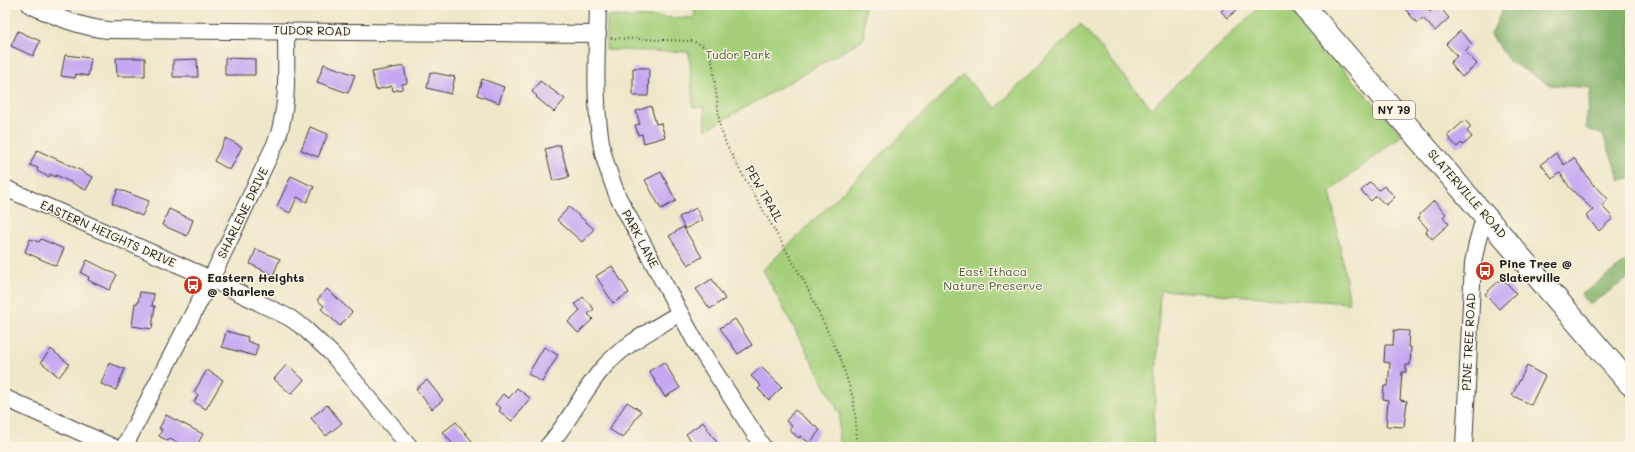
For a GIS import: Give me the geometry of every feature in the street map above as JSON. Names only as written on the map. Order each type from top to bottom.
[{"type":"highway","name":"SLATERVILLE ROAD","points":[[1303,5],[1485,214],[1630,384]]},
{"type":"street","name":"TUDOR ROAD","points":[[30,5],[64,20],[92,28],[108,30],[598,34]]},
{"type":"street","name":"PARK LANE","points":[[598,5],[598,98],[600,130],[603,153],[610,175],[618,196],[695,341],[763,447]]},
{"type":"street","name":"SHARLENE DRIVE","points":[[124,447],[211,279],[270,157],[282,126],[286,102],[286,31]]},
{"type":"street","name":"EASTERN HEIGHTS DRIVE","points":[[5,188],[211,279],[290,318],[304,328],[332,354],[410,447]]},
{"type":"street","name":"PINE TREE ROAD","points":[[1464,447],[1473,263],[1485,214]]},
{"type":"street","points":[[547,447],[566,423],[603,368],[616,355],[680,313]]},
{"type":"street","points":[[5,398],[113,447]]},
{"type":"path","name":"PEW TRAIL","points":[[598,34],[610,38],[692,41],[704,46],[710,54],[713,66],[720,126],[726,144],[805,283],[841,360],[853,398],[857,447]]},
{"type":"green space","name":"Tudor Park","points":[[695,5],[864,5],[864,39],[706,130],[704,107],[693,107],[689,52],[606,50],[607,16],[694,18]]},
{"type":"green space","name":"East Ithaca Nature Preserve","points":[[1262,5],[1286,5],[1402,135],[1330,191],[1350,303],[1160,290],[1153,447],[838,447],[840,414],[763,270],[963,75],[996,108],[1081,24],[1151,108]]},
{"type":"green space","points":[[1504,5],[1513,5],[1525,12],[1530,5],[1630,5],[1630,178],[1620,180],[1603,135],[1585,128],[1591,88],[1550,85],[1509,61],[1491,35]]},
{"type":"green space","points":[[1630,258],[1630,277],[1589,305],[1581,295]]},
{"type":"building","points":[[1228,5],[1243,5],[1227,18],[1221,11]]},
{"type":"building","points":[[1410,5],[1424,5],[1430,12],[1438,5],[1449,18],[1435,31],[1423,18],[1417,23],[1405,9]]},
{"type":"building","points":[[18,31],[40,41],[33,56],[11,46]]},
{"type":"building","points":[[1460,31],[1472,44],[1465,51],[1477,64],[1462,77],[1450,63],[1457,56],[1446,44]]},
{"type":"building","points":[[65,55],[91,58],[88,76],[76,74],[75,78],[61,76]]},
{"type":"building","points":[[116,58],[145,58],[145,76],[117,76]]},
{"type":"building","points":[[225,58],[255,59],[255,75],[225,75]]},
{"type":"building","points":[[197,59],[198,77],[173,77],[173,60]]},
{"type":"building","points":[[324,64],[355,75],[348,93],[317,82]]},
{"type":"building","points":[[404,66],[407,83],[402,84],[402,89],[393,91],[392,86],[376,90],[372,72]]},
{"type":"building","points":[[633,68],[649,68],[648,96],[633,96]]},
{"type":"building","points":[[430,72],[455,77],[451,94],[427,88]]},
{"type":"building","points":[[482,79],[504,87],[499,103],[477,95]]},
{"type":"building","points":[[540,81],[565,99],[554,112],[532,92]]},
{"type":"building","points":[[651,106],[656,124],[661,123],[665,137],[644,143],[642,134],[638,135],[635,125],[640,124],[636,111]]},
{"type":"building","points":[[1465,120],[1471,127],[1467,131],[1472,137],[1463,145],[1461,143],[1457,147],[1447,136]]},
{"type":"building","points":[[310,127],[328,134],[318,157],[301,150]]},
{"type":"building","points":[[226,138],[242,147],[230,170],[214,161]]},
{"type":"building","points":[[560,145],[569,177],[553,181],[545,149]]},
{"type":"building","points":[[37,150],[93,177],[86,190],[56,175],[56,177],[50,174],[49,177],[37,171],[38,168],[30,165]]},
{"type":"building","points":[[1556,153],[1564,165],[1574,158],[1594,186],[1595,185],[1608,199],[1602,206],[1613,218],[1599,231],[1586,216],[1593,210],[1570,188],[1560,173],[1552,179],[1541,164]]},
{"type":"building","points":[[661,172],[676,201],[661,209],[645,180]]},
{"type":"building","points":[[291,176],[314,187],[307,202],[297,197],[290,213],[277,206]]},
{"type":"building","points":[[1370,182],[1379,190],[1384,186],[1395,197],[1386,205],[1376,196],[1371,201],[1361,191]]},
{"type":"building","points":[[118,189],[149,201],[142,216],[112,203]]},
{"type":"building","points":[[1434,201],[1446,214],[1443,217],[1449,224],[1432,239],[1426,232],[1428,229],[1418,218],[1420,217],[1419,215]]},
{"type":"building","points":[[569,207],[594,229],[582,242],[557,220]]},
{"type":"building","points":[[696,208],[702,220],[685,229],[679,217]]},
{"type":"building","points":[[169,209],[193,220],[187,236],[162,225]]},
{"type":"building","points":[[683,227],[702,257],[688,265],[669,236]]},
{"type":"building","points":[[30,239],[39,242],[41,239],[64,249],[56,266],[25,252]]},
{"type":"building","points":[[256,249],[280,259],[273,275],[250,264]]},
{"type":"building","points":[[87,260],[117,275],[109,290],[88,280],[89,277],[81,273]]},
{"type":"building","points":[[612,266],[629,293],[613,303],[596,276]]},
{"type":"building","points":[[1502,278],[1516,293],[1499,309],[1485,294]]},
{"type":"building","points":[[712,279],[725,299],[710,309],[696,289]]},
{"type":"building","points":[[327,289],[352,312],[340,326],[321,309],[324,306],[317,300]]},
{"type":"building","points":[[140,292],[154,294],[152,306],[155,306],[152,329],[132,326],[135,303],[138,303]]},
{"type":"building","points":[[583,297],[594,309],[588,314],[593,319],[578,333],[568,322],[580,310],[575,304]]},
{"type":"building","points":[[735,319],[752,345],[738,354],[720,328]]},
{"type":"building","points":[[1394,330],[1409,331],[1408,347],[1411,347],[1410,365],[1406,365],[1406,372],[1402,372],[1400,400],[1407,401],[1404,427],[1386,426],[1388,400],[1383,399],[1384,386],[1388,386],[1390,363],[1384,362],[1385,345],[1393,345]]},
{"type":"building","points":[[226,331],[248,337],[247,341],[258,345],[255,356],[222,347]]},
{"type":"building","points":[[544,347],[558,355],[542,382],[528,374]]},
{"type":"building","points":[[51,349],[69,364],[59,377],[41,362]]},
{"type":"building","points":[[664,362],[680,388],[665,397],[649,371]]},
{"type":"building","points":[[109,363],[125,369],[116,390],[101,384]]},
{"type":"building","points":[[287,364],[304,380],[291,394],[274,379]]},
{"type":"building","points":[[1527,366],[1545,376],[1531,405],[1512,395]]},
{"type":"building","points":[[761,367],[782,387],[769,400],[758,389],[761,386],[751,376]]},
{"type":"building","points":[[207,370],[223,380],[206,409],[194,402],[198,395],[194,392]]},
{"type":"building","points":[[427,380],[443,400],[432,409],[416,389]]},
{"type":"building","points":[[517,388],[530,398],[512,421],[499,411],[501,408],[495,404],[503,394],[509,398]]},
{"type":"building","points":[[627,402],[641,411],[623,438],[609,429]]},
{"type":"building","points":[[327,405],[342,423],[326,436],[311,418]]},
{"type":"building","points":[[795,410],[820,430],[810,443],[800,436],[799,438],[789,430],[792,426],[786,421]]},
{"type":"building","points":[[166,415],[203,434],[196,447],[186,447],[170,439],[168,441],[159,436],[162,429],[159,429]]},
{"type":"building","points":[[456,422],[477,447],[455,447],[443,432]]},
{"type":"building","points":[[703,422],[720,447],[696,447],[686,434]]},
{"type":"place","name":"Pine Tree @ Slaterville","points":[[1485,271]]},
{"type":"place","name":"Eastern Heights @ Sharlene","points":[[193,285]]}]
